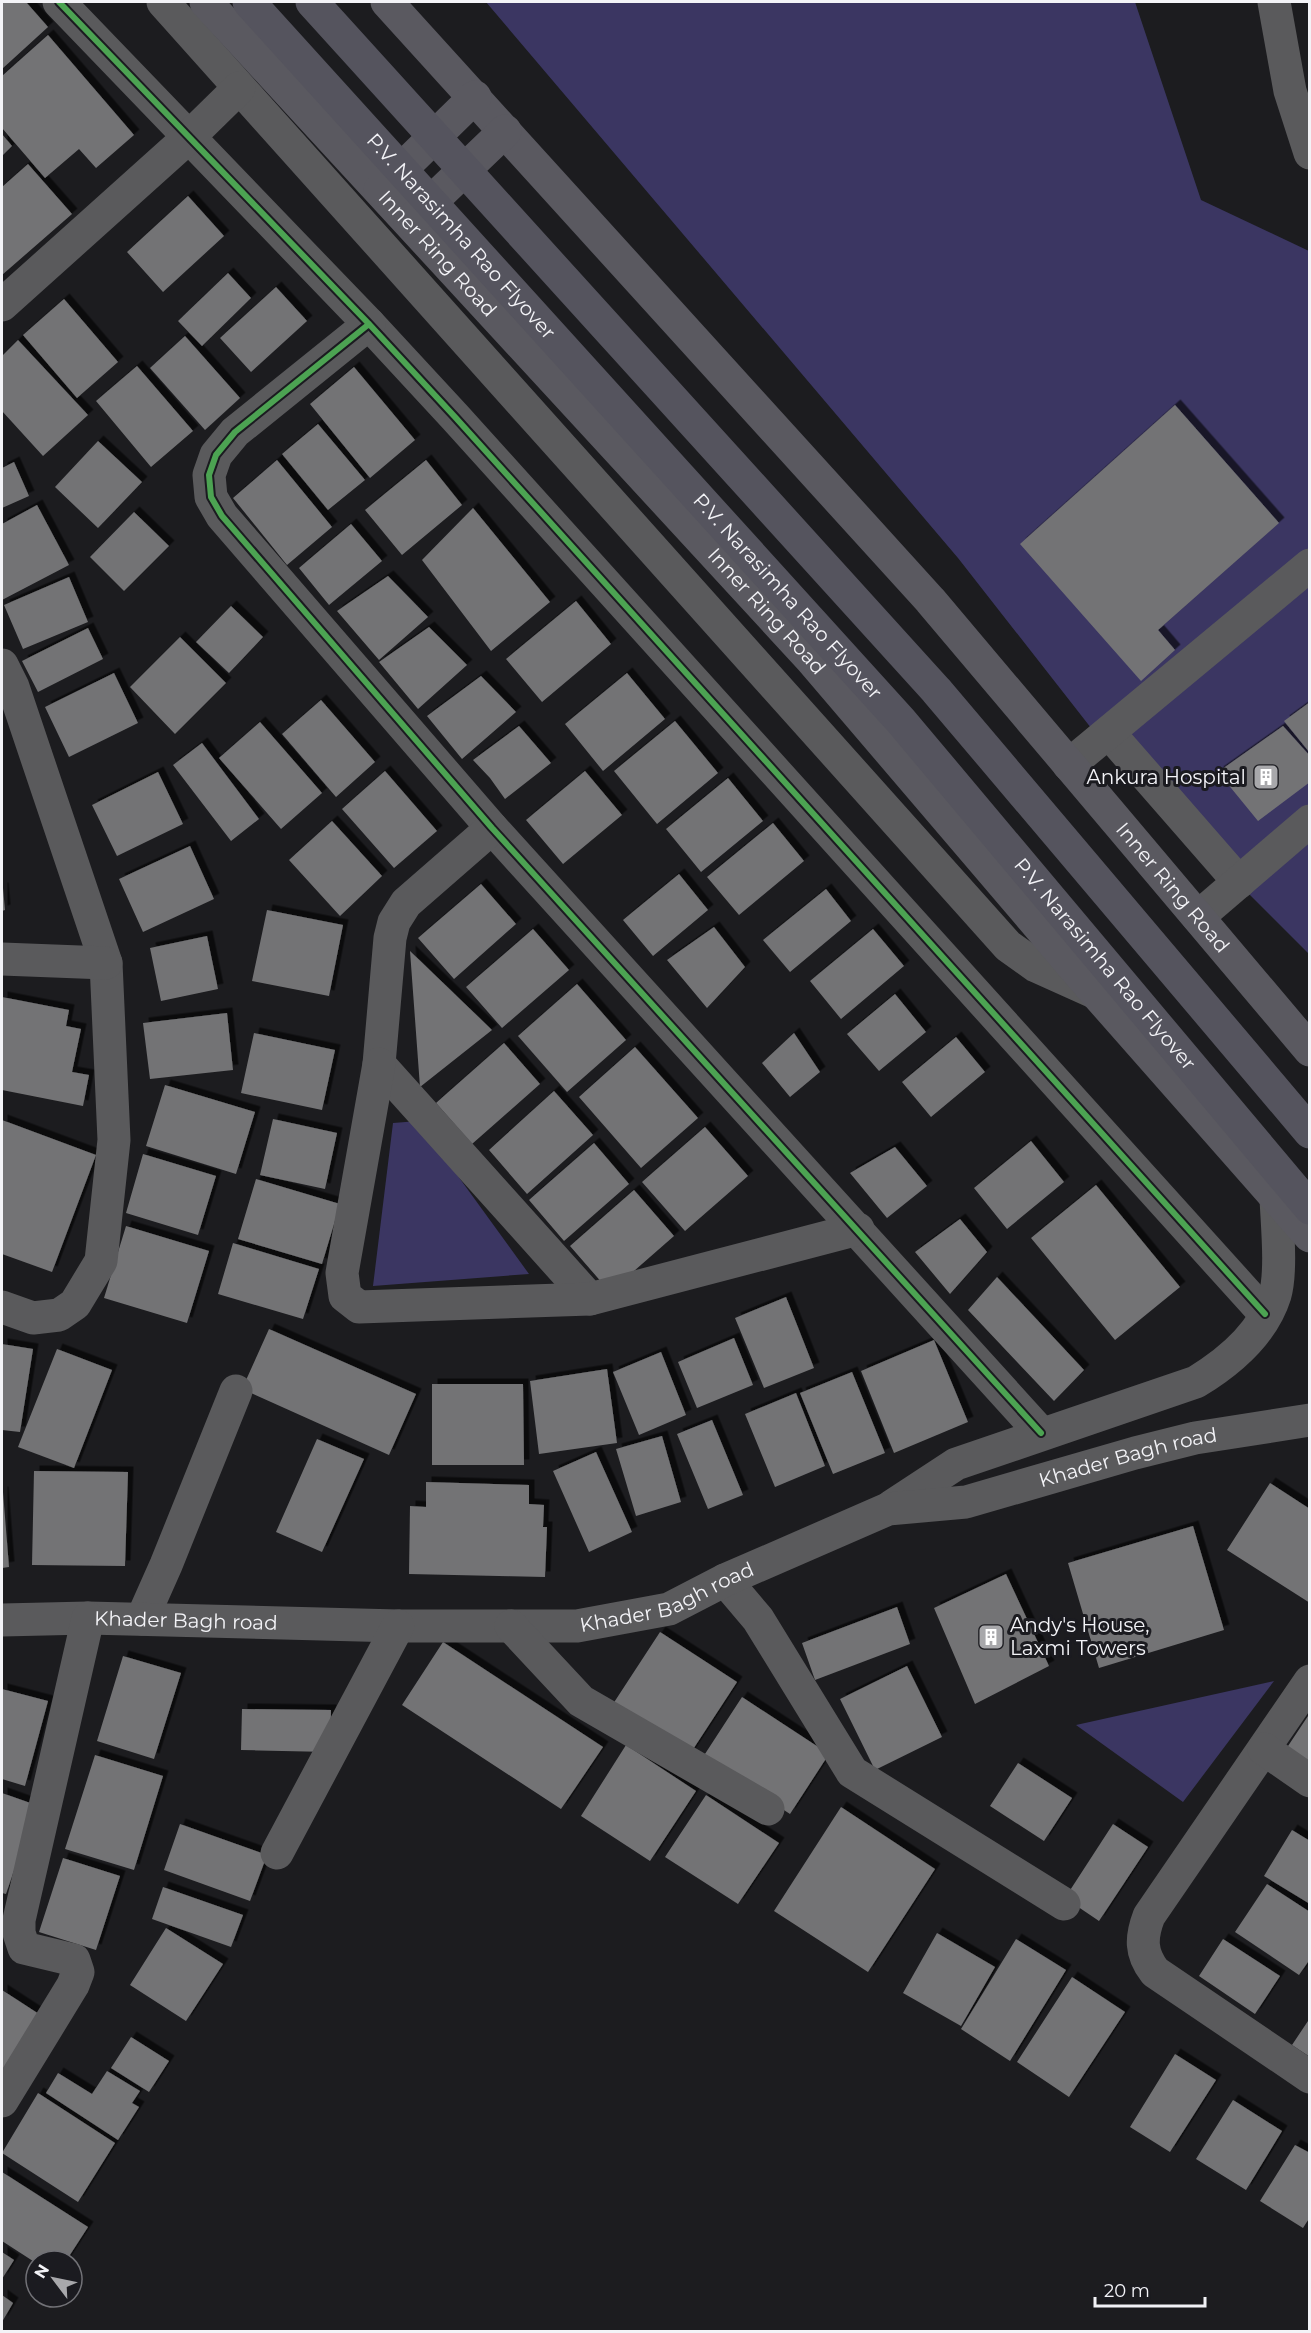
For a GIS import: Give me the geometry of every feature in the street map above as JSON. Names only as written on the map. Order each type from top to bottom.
[{"type":"highway","name":"P.V. Narasimha Rao Flyover","points":[[249,2],[901,721],[1310,1208]]},
{"type":"highway","points":[[312,2],[928,681],[1310,1132]]},
{"type":"main road","name":"Inner Ring Road","points":[[206,2],[811,659],[1096,993],[1310,1236]]},
{"type":"main road","name":"Inner Ring Road","points":[[387,2],[930,600],[1310,1050]]},
{"type":"main road","points":[[379,191],[475,97]]},
{"type":"main road","points":[[408,224],[505,131]]},
{"type":"street","points":[[59,2],[369,324],[1265,1314]]},
{"type":"street","points":[[163,2],[1008,946],[1036,966],[1096,993]]},
{"type":"street","points":[[1274,2],[1290,91],[1310,153]]},
{"type":"street","points":[[2,305],[189,137],[239,88]]},
{"type":"street","points":[[369,324],[235,432],[216,455],[209,475],[211,497],[222,516],[492,828],[1041,1433]]},
{"type":"street","points":[[1069,765],[1310,565]]},
{"type":"street","points":[[2,1307],[33,1318],[59,1315],[75,1304],[102,1261],[114,1140],[106,963],[5,681]]},
{"type":"street","points":[[1109,733],[1239,882]]},
{"type":"street","points":[[1198,917],[1310,821]]},
{"type":"street","points":[[492,828],[406,903],[394,922],[390,938],[379,1064],[342,1273],[345,1296],[359,1307],[590,1299],[858,1229]]},
{"type":"street","points":[[2,959],[106,963]]},
{"type":"street","points":[[379,1064],[590,1299]]},
{"type":"street","points":[[888,1509],[956,1464],[1041,1433],[1196,1382],[1217,1369],[1253,1335],[1275,1294],[1278,1251],[1276,1198]]},
{"type":"street","points":[[142,1619],[236,1391]]},
{"type":"street","name":"Khader Bagh road","points":[[2,1620],[87,1618],[398,1626],[577,1626],[669,1609],[725,1580],[888,1509],[966,1502],[1175,1443],[1310,1420]]},
{"type":"street","points":[[725,1580],[758,1619],[852,1772],[1064,1904]]},
{"type":"street","points":[[2,2101],[73,1985],[78,1971],[74,1960],[24,1948],[18,1933],[19,1920],[87,1618]]},
{"type":"street","points":[[277,1853],[398,1626]]},
{"type":"street","points":[[511,1626],[581,1701],[768,1809]]},
{"type":"street","points":[[1310,1681],[1149,1916],[1143,1934],[1143,1950],[1147,1962],[1155,1972],[1310,2077]]},
{"type":"street","points":[[1264,1749],[1310,1781]]},
{"type":"shaded area","points":[[486,2],[1135,2],[1201,200],[1309,251],[1309,954],[1120,765],[958,558]]},
{"type":"shaded area","points":[[418,1121],[529,1274],[373,1286],[393,1123]]},
{"type":"shaded area","points":[[1274,1681],[1183,1802],[1076,1725]]},
{"type":"building","points":[[2,2],[26,2],[48,27],[2,69]]},
{"type":"building","points":[[48,35],[134,135],[96,168],[79,149],[45,178],[2,128],[2,76]]},
{"type":"building","points":[[2,134],[12,146],[2,156]]},
{"type":"building","points":[[28,164],[72,214],[2,275],[2,187]]},
{"type":"building","points":[[188,196],[224,236],[163,292],[127,252]]},
{"type":"building","points":[[228,273],[251,298],[202,346],[178,321]]},
{"type":"building","points":[[276,287],[307,321],[251,372],[220,338]]},
{"type":"building","points":[[64,299],[118,362],[77,398],[23,335]]},
{"type":"building","points":[[185,336],[240,398],[205,430],[150,368]]},
{"type":"building","points":[[18,340],[88,415],[43,456],[2,411],[2,356]]},
{"type":"building","points":[[137,366],[193,431],[151,467],[96,401]]},
{"type":"building","points":[[354,367],[415,440],[370,478],[310,404]]},
{"type":"building","points":[[1175,405],[1279,523],[1158,630],[1175,650],[1141,681],[1020,544]]},
{"type":"building","points":[[318,424],[365,480],[328,510],[282,454]]},
{"type":"building","points":[[98,441],[142,482],[98,528],[55,487]]},
{"type":"building","points":[[277,460],[332,527],[287,565],[233,498]]},
{"type":"building","points":[[426,460],[462,505],[402,555],[365,510]]},
{"type":"building","points":[[14,462],[29,496],[2,508],[2,468]]},
{"type":"building","points":[[37,505],[69,565],[2,600],[2,524]]},
{"type":"building","points":[[473,508],[550,602],[491,651],[422,560]]},
{"type":"building","points":[[134,512],[169,546],[124,591],[90,557]]},
{"type":"building","points":[[351,524],[382,561],[329,605],[299,568]]},
{"type":"building","points":[[388,576],[428,617],[379,660],[337,611]]},
{"type":"building","points":[[69,577],[88,622],[23,649],[4,605]]},
{"type":"building","points":[[576,601],[611,644],[542,702],[506,659]]},
{"type":"building","points":[[231,606],[263,637],[229,673],[196,642]]},
{"type":"building","points":[[429,627],[467,665],[418,709],[379,662]]},
{"type":"building","points":[[88,628],[103,659],[38,692],[22,661]]},
{"type":"building","points":[[180,637],[226,683],[175,734],[130,687]]},
{"type":"building","points":[[114,673],[138,723],[69,757],[45,707]]},
{"type":"building","points":[[627,673],[665,719],[603,771],[565,724]]},
{"type":"building","points":[[481,676],[516,712],[462,759],[427,716]]},
{"type":"building","points":[[321,700],[375,762],[336,797],[282,734]]},
{"type":"building","points":[[1310,702],[1310,753],[1284,721]]},
{"type":"building","points":[[675,721],[718,773],[657,824],[614,771]]},
{"type":"building","points":[[260,722],[322,793],[281,829],[219,758]]},
{"type":"building","points":[[519,726],[551,763],[505,799],[473,760]]},
{"type":"building","name":"Ankura Hospital","points":[[1283,726],[1310,756],[1310,782],[1258,821],[1218,772]]},
{"type":"building","points":[[202,743],[259,819],[231,841],[173,765]]},
{"type":"building","points":[[385,771],[437,831],[394,868],[342,809]]},
{"type":"building","points":[[585,771],[622,815],[563,864],[526,820]]},
{"type":"building","points":[[158,772],[183,824],[117,856],[92,805]]},
{"type":"building","points":[[728,778],[763,821],[701,872],[666,829]]},
{"type":"building","points":[[332,821],[382,876],[340,916],[289,860]]},
{"type":"building","points":[[773,823],[804,861],[739,915],[707,877]]},
{"type":"building","points":[[190,846],[214,899],[143,932],[119,879]]},
{"type":"building","points":[[679,874],[708,910],[653,956],[623,920]]},
{"type":"building","points":[[481,884],[516,924],[454,979],[418,938]]},
{"type":"building","points":[[2,888],[5,910],[2,911]]},
{"type":"building","points":[[826,889],[851,921],[790,972],[763,940]]},
{"type":"building","points":[[267,910],[343,925],[329,996],[252,981]]},
{"type":"building","points":[[714,927],[745,967],[707,1008],[667,960]]},
{"type":"building","points":[[533,929],[569,970],[502,1028],[466,987]]},
{"type":"building","points":[[873,929],[904,966],[841,1019],[810,981]]},
{"type":"building","points":[[207,936],[218,989],[161,1001],[150,948]]},
{"type":"building","points":[[410,951],[492,1030],[420,1087]]},
{"type":"building","points":[[577,984],[626,1040],[567,1092],[518,1036]]},
{"type":"building","points":[[895,994],[926,1032],[879,1071],[847,1034]]},
{"type":"building","points":[[2,997],[69,1010],[66,1026],[81,1029],[72,1072],[89,1075],[83,1106],[2,1090]]},
{"type":"building","points":[[227,1013],[233,1070],[150,1079],[143,1023]]},
{"type":"building","points":[[254,1033],[335,1050],[322,1110],[241,1093]]},
{"type":"building","points":[[794,1033],[820,1072],[790,1097],[762,1063]]},
{"type":"building","points":[[956,1037],[985,1072],[931,1117],[902,1082]]},
{"type":"building","points":[[504,1043],[540,1084],[472,1144],[436,1103]]},
{"type":"building","points":[[635,1047],[698,1118],[641,1168],[579,1097]]},
{"type":"building","points":[[165,1085],[255,1112],[236,1174],[146,1146]]},
{"type":"building","points":[[554,1091],[593,1135],[527,1194],[489,1150]]},
{"type":"building","points":[[273,1119],[337,1133],[325,1189],[260,1175]]},
{"type":"building","points":[[2,1120],[96,1155],[52,1272],[2,1254]]},
{"type":"building","points":[[705,1127],[748,1176],[685,1231],[642,1182]]},
{"type":"building","points":[[1031,1141],[1064,1182],[1007,1229],[974,1188]]},
{"type":"building","points":[[594,1143],[629,1184],[564,1241],[529,1200]]},
{"type":"building","points":[[895,1147],[927,1186],[887,1218],[850,1173]]},
{"type":"building","points":[[143,1154],[216,1176],[198,1235],[126,1213]]},
{"type":"building","points":[[256,1179],[340,1204],[322,1264],[238,1239]]},
{"type":"building","points":[[1096,1185],[1180,1287],[1115,1340],[1031,1238]]},
{"type":"building","points":[[634,1190],[674,1236],[610,1292],[570,1246]]},
{"type":"building","points":[[960,1219],[987,1252],[950,1294],[915,1252]]},
{"type":"building","points":[[126,1226],[209,1251],[187,1323],[104,1298]]},
{"type":"building","points":[[233,1243],[319,1269],[303,1319],[218,1294]]},
{"type":"building","points":[[997,1277],[1084,1370],[1054,1401],[968,1310]]},
{"type":"building","points":[[786,1297],[814,1368],[764,1388],[735,1318]]},
{"type":"building","points":[[269,1329],[416,1394],[389,1455],[242,1389]]},
{"type":"building","points":[[734,1338],[753,1385],[697,1408],[678,1362]]},
{"type":"building","points":[[934,1340],[968,1422],[894,1453],[861,1371]]},
{"type":"building","points":[[2,1344],[33,1349],[20,1432],[2,1430]]},
{"type":"building","points":[[57,1349],[112,1370],[74,1468],[18,1447]]},
{"type":"building","points":[[661,1352],[686,1415],[639,1435],[613,1372]]},
{"type":"building","points":[[607,1369],[617,1443],[539,1454],[530,1381]]},
{"type":"building","points":[[852,1372],[885,1453],[833,1474],[800,1393]]},
{"type":"building","points":[[432,1384],[523,1384],[524,1465],[432,1465]]},
{"type":"building","points":[[796,1393],[825,1466],[775,1487],[745,1414]]},
{"type":"building","points":[[712,1420],[743,1495],[708,1509],[677,1434]]},
{"type":"building","points":[[662,1436],[681,1502],[636,1516],[616,1449]]},
{"type":"building","points":[[317,1439],[364,1459],[322,1552],[276,1532]]},
{"type":"building","points":[[596,1452],[632,1532],[589,1552],[553,1471]]},
{"type":"building","points":[[34,1471],[128,1472],[125,1566],[32,1565]]},
{"type":"building","points":[[426,1482],[529,1485],[529,1504],[544,1505],[543,1527],[547,1527],[545,1577],[409,1574],[410,1506],[426,1507]]},
{"type":"building","points":[[1270,1483],[1310,1509],[1310,1603],[1227,1550]]},
{"type":"building","points":[[2,1492],[9,1567],[2,1568]]},
{"type":"building","points":[[1193,1526],[1224,1630],[1099,1668],[1068,1563]]},
{"type":"building","name":"Andy's House, Laxmi Towers","points":[[1006,1574],[1049,1666],[975,1704],[934,1608]]},
{"type":"building","points":[[897,1607],[910,1644],[815,1680],[802,1643]]},
{"type":"building","points":[[660,1632],[737,1682],[688,1757],[611,1707]]},
{"type":"building","points":[[443,1642],[603,1747],[561,1809],[402,1705]]},
{"type":"building","points":[[123,1656],[181,1673],[154,1759],[97,1741]]},
{"type":"building","points":[[907,1666],[942,1737],[875,1770],[840,1699]]},
{"type":"building","points":[[2,1689],[48,1701],[25,1786],[2,1779]]},
{"type":"building","points":[[742,1697],[829,1754],[790,1814],[703,1757]]},
{"type":"building","points":[[242,1709],[331,1710],[330,1752],[241,1750]]},
{"type":"building","points":[[1310,1713],[1310,1769],[1284,1752]]},
{"type":"building","points":[[626,1745],[696,1791],[650,1861],[581,1816]]},
{"type":"building","points":[[95,1755],[163,1776],[134,1870],[65,1849]]},
{"type":"building","points":[[1018,1763],[1072,1798],[1044,1841],[990,1806]]},
{"type":"building","points":[[2,1793],[36,1805],[6,1894],[2,1893]]},
{"type":"building","points":[[706,1795],[779,1843],[738,1904],[665,1857]]},
{"type":"building","points":[[841,1807],[935,1869],[868,1972],[774,1911]]},
{"type":"building","points":[[180,1824],[267,1855],[250,1901],[164,1870]]},
{"type":"building","points":[[1113,1824],[1148,1847],[1099,1921],[1065,1898]]},
{"type":"building","points":[[1292,1830],[1310,1841],[1310,1904],[1264,1876]]},
{"type":"building","points":[[63,1858],[120,1876],[96,1950],[39,1932]]},
{"type":"building","points":[[1267,1884],[1310,1912],[1310,1959],[1299,1975],[1235,1932]]},
{"type":"building","points":[[163,1887],[243,1915],[231,1947],[152,1919]]},
{"type":"building","points":[[166,1928],[223,1964],[186,2021],[130,1985]]},
{"type":"building","points":[[937,1933],[995,1967],[961,2026],[903,1993]]},
{"type":"building","points":[[1016,1939],[1066,1970],[1010,2061],[961,2029]]},
{"type":"building","points":[[1223,1939],[1280,1976],[1255,2014],[1199,1976]]},
{"type":"building","points":[[1072,1977],[1125,2012],[1069,2097],[1017,2062]]},
{"type":"building","points":[[2,1990],[42,2016],[2,2077]]},
{"type":"building","points":[[1310,2018],[1310,2057],[1292,2045]]},
{"type":"building","points":[[131,2037],[169,2061],[149,2092],[111,2068]]},
{"type":"building","points":[[1175,2054],[1216,2080],[1170,2152],[1130,2127]]},
{"type":"building","points":[[107,2071],[140,2091],[132,2103],[139,2107],[118,2140],[46,2093],[58,2073],[92,2094]]},
{"type":"building","points":[[38,2093],[115,2143],[78,2202],[2,2153]]},
{"type":"building","points":[[1233,2100],[1282,2131],[1246,2190],[1196,2159]]},
{"type":"building","points":[[1295,2145],[1310,2153],[1310,2217],[1303,2228],[1260,2201]]},
{"type":"building","points":[[2,2172],[88,2227],[74,2249],[24,2249],[24,2255],[2,2241]]},
{"type":"building","points":[[2,2252],[14,2260],[2,2279]]},
{"type":"building","points":[[2,2295],[13,2303],[2,2322]]},
{"type":"cycle path","points":[[59,2],[369,324],[455,417],[1265,1314]]},
{"type":"cycle path","points":[[369,324],[235,432],[216,455],[209,475],[211,497],[222,516],[492,828],[1041,1433]]},
{"type":"place","name":"Ankura Hospital","points":[[1266,777]]},
{"type":"place","name":"Andy's House, Laxmi Towers","points":[[991,1637]]}]
